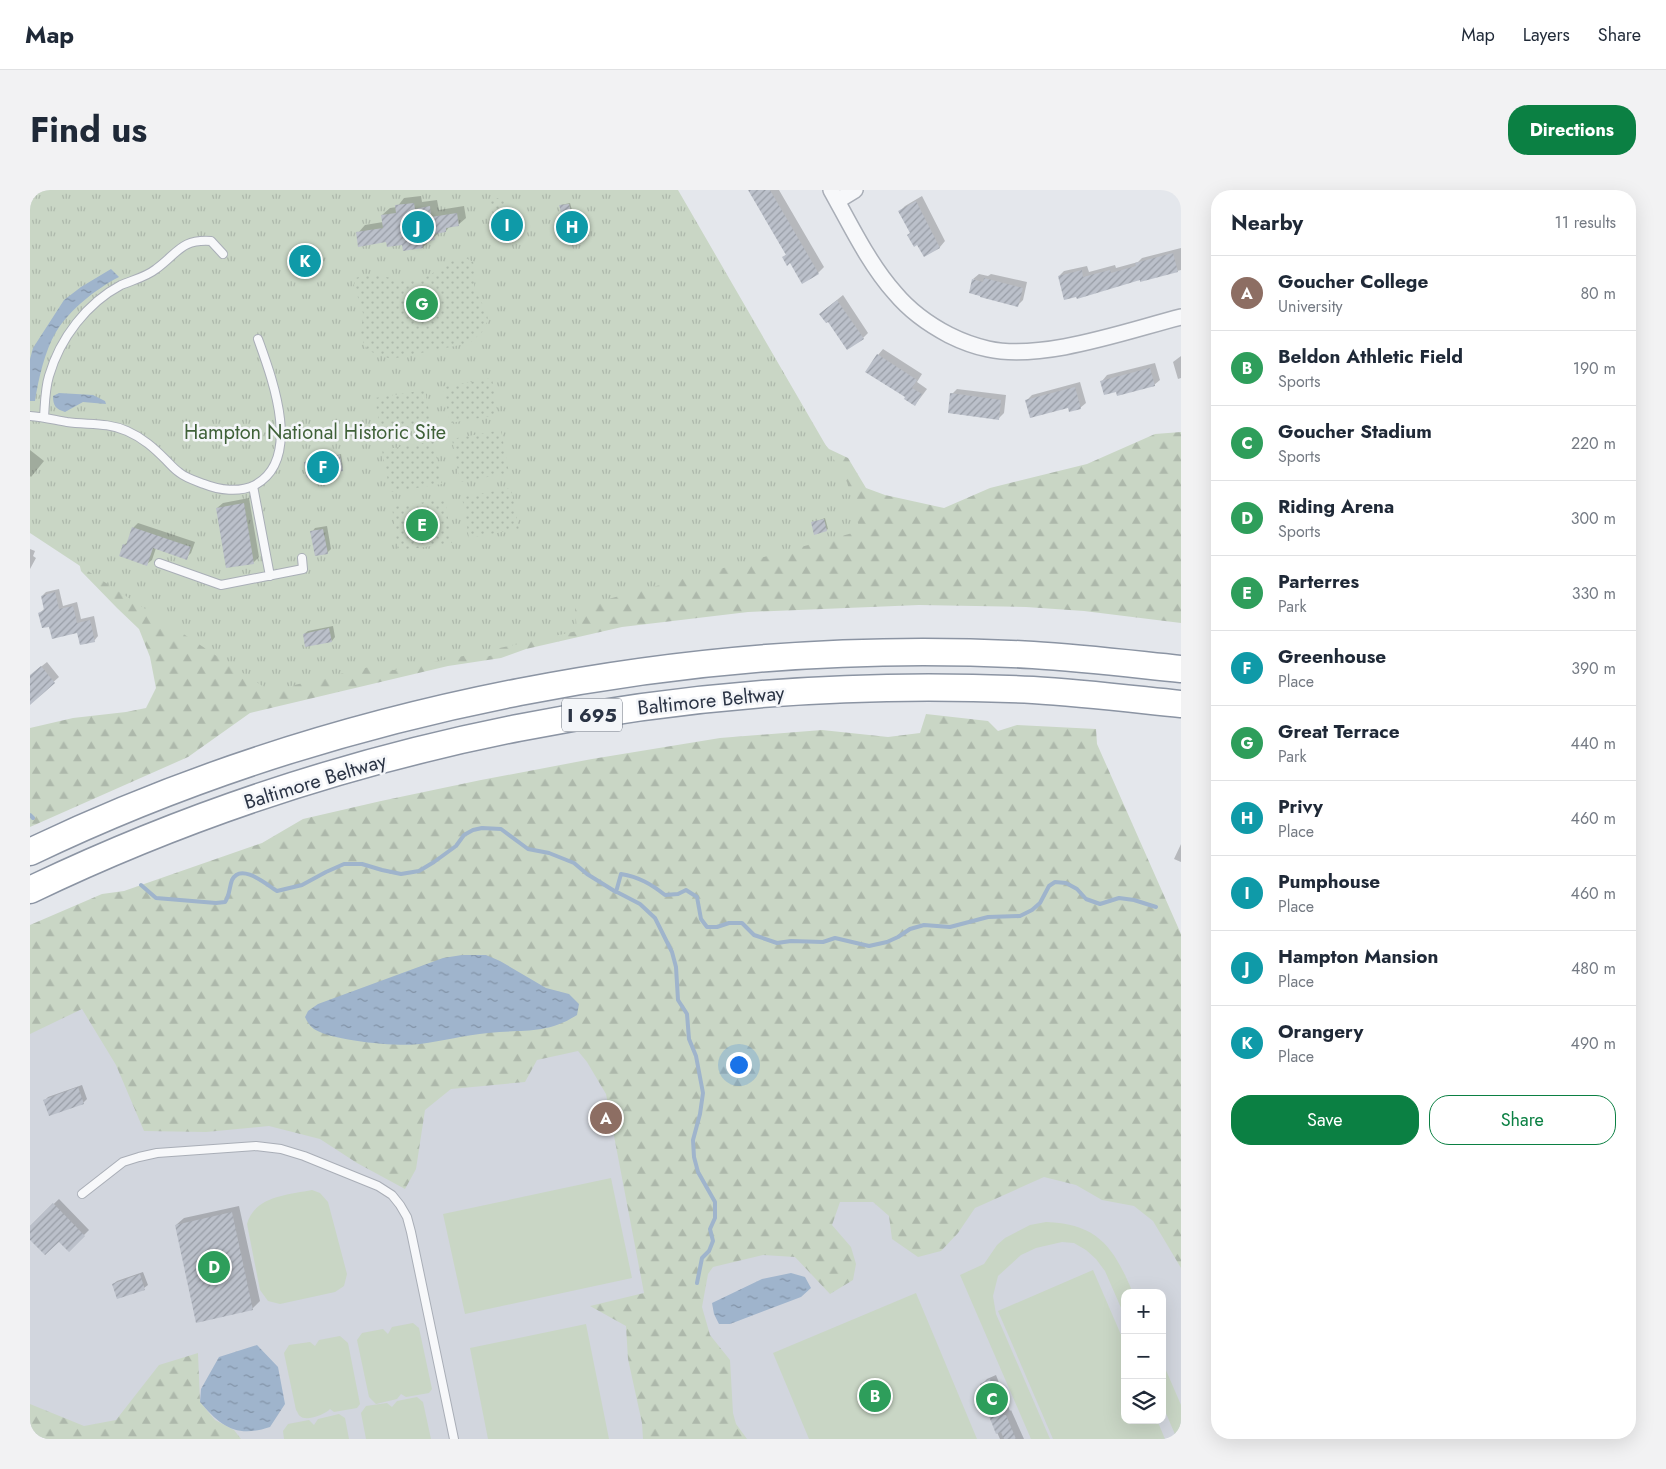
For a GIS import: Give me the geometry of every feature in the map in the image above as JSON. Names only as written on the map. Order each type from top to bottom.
[{"type":"highway","name":"Baltimore Beltway","points":[[30,852],[146,801],[244,765],[329,738],[404,718],[514,693],[604,677],[697,665],[789,657],[882,653],[1032,655],[1181,669]]},
{"type":"highway","name":"Baltimore Beltway","points":[[30,890],[67,872],[158,834],[254,799],[416,751],[523,727],[610,711],[700,700],[792,692],[885,688],[1032,690],[1181,704]]},
{"type":"street","points":[[855,190],[834,195],[876,266],[901,301],[932,326],[970,344],[1008,352],[1042,351],[1181,317]]},
{"type":"lane","points":[[44,417],[49,376],[62,344],[83,316],[101,299],[121,286],[156,269],[180,247],[190,242],[211,241],[223,254]]},
{"type":"lane","points":[[30,416],[69,422],[106,424],[125,430],[144,439],[180,473],[224,490],[242,490],[264,480],[272,472],[278,458],[280,442],[277,399],[258,339]]},
{"type":"lane","points":[[252,486],[270,576]]},
{"type":"lane","points":[[160,563],[221,585],[303,568],[302,558]]},
{"type":"lane","points":[[82,1194],[123,1162],[139,1157],[157,1153],[256,1146],[281,1149],[304,1156],[378,1186],[392,1195],[407,1217],[411,1232],[454,1439]]},
{"type":"shaded area","points":[[1181,934],[1181,1439],[30,1439],[30,942]]},
{"type":"green space","name":"Hampton National Historic Site","points":[[30,190],[678,190],[847,482],[860,531],[575,608],[577,631],[495,649],[494,655],[484,657],[483,652],[374,674],[369,667],[270,691],[30,533]]},
{"type":"green space","points":[[497,198],[503,200],[505,206],[503,212],[497,214],[491,212],[489,206],[491,200]]},
{"type":"green space","points":[[466,258],[473,262],[475,267],[474,288],[487,313],[488,320],[482,332],[470,343],[391,359],[369,351],[364,345],[361,333],[363,313],[354,285],[356,278],[364,275],[379,275],[401,280],[417,280],[429,276],[451,262]]},
{"type":"green space","points":[[492,378],[498,415],[450,423],[443,387]]},
{"type":"green space","points":[[425,390],[432,426],[381,434],[375,398]]},
{"type":"green space","points":[[811,429],[829,449],[848,458],[866,488],[885,495],[944,508],[990,488],[1087,464],[1155,434],[1181,432],[1181,623],[1084,611],[1026,607],[919,605],[748,612],[622,627],[526,649],[501,658],[448,666],[250,713],[188,757],[30,827],[30,728],[73,718],[146,708],[156,688],[150,657],[139,629],[81,571],[76,549]]},
{"type":"green space","points":[[501,430],[509,473],[460,482],[452,439]]},
{"type":"green space","points":[[434,441],[442,484],[390,492],[382,450]]},
{"type":"green space","points":[[511,488],[519,529],[469,538],[462,497]]},
{"type":"green space","points":[[445,499],[452,543],[398,551],[392,507]]},
{"type":"green space","points":[[926,714],[988,721],[998,731],[1017,725],[1096,729],[1097,744],[1181,934],[1181,1268],[1153,1221],[1134,1206],[1102,1200],[1076,1185],[1044,1177],[975,1208],[958,1233],[941,1251],[918,1257],[892,1239],[889,1216],[873,1202],[840,1202],[832,1225],[851,1247],[856,1264],[853,1280],[830,1294],[795,1257],[763,1255],[713,1267],[708,1274],[702,1307],[710,1335],[730,1360],[733,1413],[736,1424],[747,1439],[643,1439],[642,1423],[628,1359],[626,1326],[590,1306],[644,1293],[606,1094],[587,1062],[578,1051],[537,1060],[525,1082],[451,1089],[425,1110],[416,1169],[405,1189],[357,1163],[320,1139],[269,1126],[206,1132],[144,1131],[116,1065],[82,1009],[30,1034],[30,925],[102,894],[124,891],[262,843],[303,819],[481,780],[720,738],[822,730],[888,737],[920,733]]},
{"type":"green space","points":[[611,1178],[632,1278],[465,1314],[443,1214]]},
{"type":"green space","points":[[312,1190],[320,1193],[328,1202],[347,1274],[344,1286],[335,1292],[280,1304],[268,1301],[260,1290],[247,1224],[251,1215],[264,1202],[273,1198]]},
{"type":"green space","points":[[1046,1222],[1064,1224],[1092,1233],[1111,1251],[1131,1289],[1121,1289],[1121,1308],[1105,1271],[1096,1259],[1074,1243],[1062,1242],[1036,1248],[1021,1255],[998,1276],[993,1296],[996,1314],[1050,1439],[1031,1439],[960,1275],[984,1264],[997,1245],[1005,1238],[1030,1225]]},
{"type":"green space","points":[[1093,1270],[1121,1335],[1121,1424],[1159,1424],[1165,1439],[1053,1439],[998,1311]]},
{"type":"green space","points":[[916,1293],[977,1439],[809,1439],[773,1353]]},
{"type":"green space","points":[[413,1323],[419,1328],[432,1389],[429,1393],[406,1397],[401,1394],[397,1399],[376,1404],[369,1397],[357,1340],[362,1333],[383,1329],[388,1334],[392,1327]]},
{"type":"green space","points":[[586,1324],[609,1439],[488,1439],[470,1348]]},
{"type":"green space","points":[[340,1336],[348,1343],[360,1404],[357,1408],[334,1412],[330,1409],[316,1417],[303,1418],[299,1416],[296,1410],[284,1353],[289,1345],[310,1342],[315,1346],[319,1340]]},
{"type":"green space","points":[[198,1353],[200,1402],[215,1420],[234,1430],[241,1439],[30,1439],[30,1404],[84,1426],[116,1420],[159,1365]]},
{"type":"green space","points":[[1166,1370],[1181,1405],[1181,1439],[1177,1439],[1166,1413]]},
{"type":"green space","points":[[417,1397],[423,1402],[431,1439],[366,1439],[361,1413],[366,1406],[387,1403],[392,1407],[397,1401]]},
{"type":"green space","points":[[339,1414],[345,1418],[349,1439],[284,1439],[283,1431],[288,1424],[309,1420],[314,1425],[318,1419]]},
{"type":"water","points":[[111,269],[119,277],[101,287],[84,300],[56,332],[48,347],[42,365],[35,401],[30,401],[30,359],[33,348],[64,300]]},
{"type":"water","points":[[59,393],[93,395],[105,401],[106,404],[83,402],[65,412],[54,405],[53,396]]},
{"type":"water","points":[[462,955],[486,955],[546,988],[569,994],[579,1004],[577,1015],[555,1026],[534,1030],[479,1034],[410,1045],[382,1044],[335,1037],[314,1029],[305,1017],[308,1011],[318,1004],[443,958]]},
{"type":"water","points":[[791,1273],[805,1277],[811,1288],[801,1297],[730,1324],[719,1324],[714,1314],[712,1303],[762,1279]]},
{"type":"water","points":[[257,1345],[278,1367],[285,1404],[270,1427],[239,1431],[223,1424],[208,1411],[200,1402],[201,1389],[219,1357]]},
{"type":"building","points":[[748,190],[770,190],[819,274],[802,284],[790,263],[787,266],[782,257],[786,255]]},
{"type":"building","points":[[916,201],[940,248],[924,257],[917,245],[914,247],[907,235],[910,233],[898,211]]},
{"type":"building","points":[[414,203],[415,209],[430,206],[431,217],[457,213],[459,226],[446,228],[446,232],[434,234],[435,240],[422,242],[423,248],[403,251],[402,245],[387,247],[386,242],[358,247],[356,232],[383,228],[381,215],[396,213],[395,205]]},
{"type":"building","points":[[569,204],[571,212],[562,215],[559,205]]},
{"type":"building","points":[[1173,253],[1178,272],[1140,282],[1140,280],[1077,299],[1076,297],[1064,300],[1058,276],[1082,270],[1083,277],[1110,270],[1111,273],[1136,266],[1135,263]]},
{"type":"building","points":[[984,278],[1023,288],[1018,307],[969,293],[972,279],[983,282]]},
{"type":"building","points":[[837,300],[864,339],[847,350],[828,322],[826,323],[819,314]]},
{"type":"building","points":[[877,354],[917,380],[912,388],[922,394],[915,406],[904,399],[905,397],[865,372]]},
{"type":"building","points":[[1150,368],[1155,386],[1117,396],[1116,392],[1104,395],[1100,381]]},
{"type":"building","points":[[1075,387],[1081,409],[1069,412],[1068,408],[1030,418],[1025,400]]},
{"type":"building","points":[[950,393],[1001,400],[999,420],[948,413]]},
{"type":"building","points":[[340,455],[343,471],[307,478],[304,462]]},
{"type":"building","points":[[244,503],[254,564],[226,568],[216,508]]},
{"type":"building","points":[[824,519],[827,531],[814,535],[811,522]]},
{"type":"building","points":[[132,527],[191,547],[187,560],[153,548],[147,566],[119,556],[123,544],[126,545]]},
{"type":"building","points":[[323,529],[328,554],[315,556],[310,531]]},
{"type":"building","points":[[55,592],[59,609],[73,606],[77,623],[90,620],[95,642],[80,645],[77,633],[52,639],[49,627],[42,628],[38,613],[44,610],[41,596]]},
{"type":"building","points":[[329,628],[332,642],[305,647],[303,634]]},
{"type":"building","points":[[41,666],[55,683],[30,705],[30,675]]},
{"type":"building","points":[[78,1087],[84,1104],[49,1116],[43,1100]]},
{"type":"building","points":[[53,1203],[85,1236],[69,1252],[59,1242],[45,1255],[30,1240],[30,1226]]},
{"type":"building","points":[[232,1212],[253,1310],[196,1323],[175,1225]]},
{"type":"building","points":[[140,1274],[145,1290],[117,1299],[112,1284]]},
{"type":"building","points":[[990,1379],[1016,1439],[1004,1439],[1001,1432],[996,1434],[987,1411],[992,1409],[980,1384]]},
{"type":"waterway","points":[[30,815],[33,818]]},
{"type":"waterway","points":[[141,885],[156,898],[216,903],[225,902],[232,880],[241,873],[254,876],[277,891],[302,885],[344,864],[362,864],[401,874],[419,871],[456,846],[464,835],[482,828],[501,829],[528,849],[549,853],[574,863],[587,874],[616,892],[621,874],[634,877],[665,895],[678,894],[686,890],[697,897],[701,919],[707,927],[742,923],[754,935],[777,943],[791,941],[823,942],[835,938],[869,946],[887,942],[910,929],[924,925],[950,927],[988,917],[1020,916],[1032,910],[1040,903],[1049,886],[1055,882],[1066,883],[1077,889],[1086,899],[1100,904],[1119,898],[1134,900],[1156,907]]},
{"type":"waterway","points":[[615,891],[640,904],[655,918],[672,952],[676,967],[678,1000],[687,1014],[689,1039],[696,1056],[703,1093],[693,1140],[694,1157],[698,1172],[715,1202],[715,1218],[710,1229],[713,1241],[709,1251],[702,1258],[697,1283]]},
{"type":"place","name":"Pumphouse","points":[[507,225]]},
{"type":"place","name":"Hampton Mansion","points":[[418,227]]},
{"type":"place","name":"Privy","points":[[572,227]]},
{"type":"place","name":"Orangery","points":[[305,261]]},
{"type":"place","name":"Great Terrace","points":[[422,304]]},
{"type":"place","name":"Greenhouse","points":[[323,467]]},
{"type":"place","name":"Parterres","points":[[422,525]]},
{"type":"place","name":"Goucher College","points":[[606,1118]]},
{"type":"place","name":"Riding Arena","points":[[214,1267]]},
{"type":"place","name":"Beldon Athletic Field","points":[[875,1396]]},
{"type":"place","name":"Goucher Stadium","points":[[992,1399]]}]
